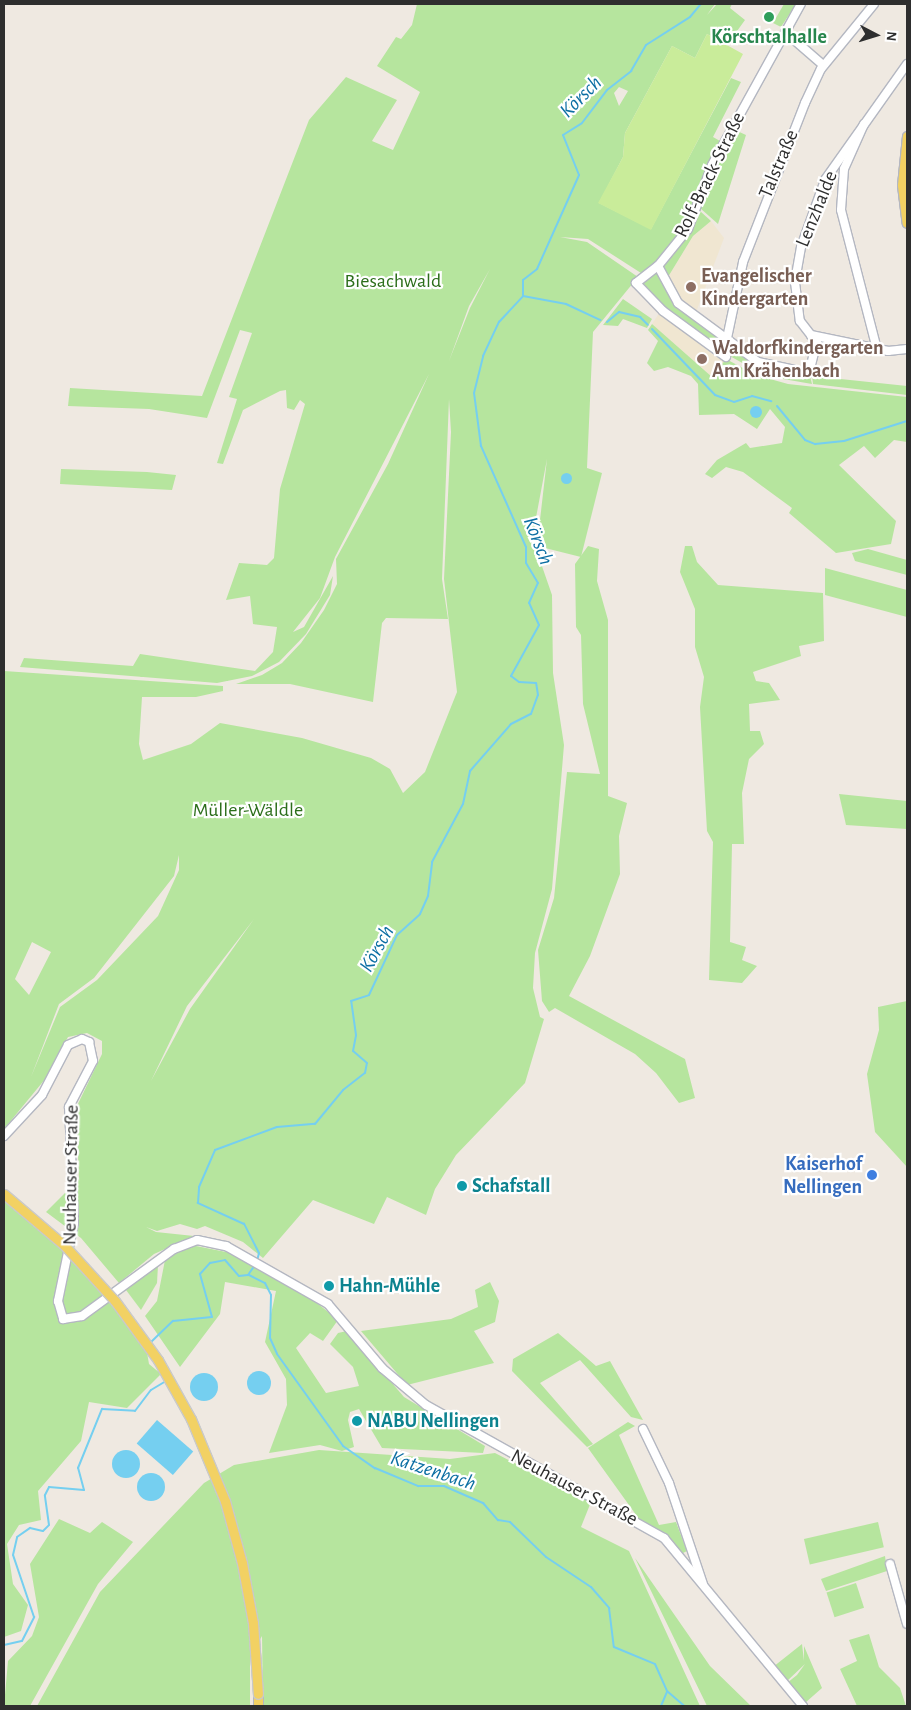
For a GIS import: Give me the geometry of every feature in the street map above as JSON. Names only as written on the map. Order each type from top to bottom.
[{"type":"main road","points":[[907,136],[902,178],[907,222]]},
{"type":"main road","points":[[4,1194],[65,1246],[115,1301],[158,1360],[191,1419],[220,1489],[242,1562],[253,1622],[258,1706]]},
{"type":"street","name":"Rolf-Brack-Straße","points":[[726,357],[662,311],[636,283],[658,266],[689,226],[712,164],[801,4]]},
{"type":"street","name":"Talstraße","points":[[726,343],[740,270],[761,207],[823,65],[874,4]]},
{"type":"street","points":[[785,32],[823,65]]},
{"type":"street","name":"Lenzhalde","points":[[818,337],[800,321],[796,264],[822,187],[864,123],[907,64]]},
{"type":"street","points":[[864,123],[844,169],[841,212],[863,282],[877,349]]},
{"type":"street","points":[[658,266],[675,300],[726,343],[768,366],[805,373],[811,370],[818,337],[877,349],[907,349]]},
{"type":"street","name":"Neuhauser Straße","points":[[4,1136],[42,1095],[68,1045],[82,1039],[89,1042],[93,1061],[69,1107],[74,1223],[58,1301],[63,1319],[82,1316],[162,1257],[191,1242],[218,1243],[249,1258],[339,1314],[382,1368],[411,1395],[496,1447],[659,1534],[703,1584],[803,1706]]},
{"type":"street","points":[[643,1429],[669,1483],[703,1584]]},
{"type":"street","points":[[890,1564],[907,1624]]},
{"type":"shaded area","points":[[711,221],[724,238],[695,315],[679,300],[668,277],[693,236]]},
{"type":"shaded area","points":[[660,312],[725,360],[712,377],[652,324]]},
{"type":"green space","points":[[417,4],[715,4],[707,15],[717,4],[732,4],[730,8],[745,20],[727,45],[707,34],[695,58],[672,46],[625,133],[623,157],[599,203],[651,229],[731,78],[741,82],[713,137],[720,141],[683,232],[656,264],[641,273],[588,239],[560,237],[587,242],[638,277],[593,332],[587,468],[602,473],[581,557],[537,546],[547,459],[535,523],[535,546],[552,595],[553,673],[564,745],[552,889],[535,953],[533,988],[540,1017],[544,1019],[525,1083],[456,1155],[435,1189],[426,1215],[387,1197],[374,1224],[313,1200],[263,1258],[243,1242],[205,1226],[197,1229],[180,1224],[157,1231],[146,1227],[156,1232],[194,1236],[154,1254],[119,1283],[81,1238],[46,1212],[79,1179],[76,1108],[102,1054],[102,1041],[87,1033],[68,1037],[46,1078],[4,1129],[4,671],[223,686],[223,691],[196,697],[142,697],[139,744],[143,760],[191,744],[220,723],[302,738],[371,758],[390,769],[403,793],[425,772],[457,692],[444,579],[451,432],[449,399],[442,579],[448,619],[386,618],[382,623],[373,702],[290,684],[236,684],[262,675],[282,663],[301,643],[324,610],[337,584],[336,559],[388,464],[429,374],[335,557],[320,598],[293,632],[304,627],[333,576],[330,595],[306,634],[279,662],[252,676],[217,683],[20,667],[24,658],[133,666],[140,654],[255,671],[273,652],[277,627],[253,624],[250,596],[226,600],[239,563],[267,565],[274,558],[280,489],[305,404],[300,400],[294,410],[287,408],[286,390],[280,391],[243,410],[223,464],[217,463],[237,399],[229,397],[252,333],[240,330],[207,418],[149,409],[68,406],[70,388],[202,396],[309,120],[346,77],[397,100],[372,141],[393,150],[420,92],[377,66],[396,37],[401,39],[412,25]],"holes":[[[619,87],[628,91],[619,106],[614,93]],[[490,269],[470,308],[449,361],[469,306]],[[179,855],[179,870],[158,916],[97,980],[60,1007],[31,1077],[59,1004],[94,978],[174,876]],[[254,919],[190,1009],[151,1081],[187,1006]],[[32,942],[51,952],[29,995],[15,979]]]},
{"type":"green space","points":[[784,4],[796,4],[781,27],[773,23]]},
{"type":"green space","points":[[707,34],[743,54],[651,230],[598,203],[623,157],[625,133],[672,46],[695,58]]},
{"type":"green space","points":[[735,130],[746,135],[718,224],[700,208],[711,172],[721,154],[728,152]]},
{"type":"green space","points":[[700,211],[711,221],[693,236],[668,277],[661,269]]},
{"type":"green space","points":[[657,272],[674,303],[725,344],[764,367],[810,376],[812,384],[766,376],[719,350],[645,292],[641,283]]},
{"type":"green space","points":[[623,299],[652,319],[647,328],[623,319],[618,326],[603,325]]},
{"type":"green space","points":[[652,324],[712,377],[726,359],[756,375],[788,384],[907,397],[907,442],[894,440],[875,458],[864,446],[839,465],[896,521],[891,544],[836,553],[789,513],[792,508],[743,472],[726,467],[712,478],[705,474],[717,460],[746,443],[750,448],[782,443],[785,427],[770,409],[757,429],[734,414],[699,415],[698,384],[691,376],[668,367],[654,371],[647,363],[658,341],[648,330]]},
{"type":"green space","points":[[812,376],[907,386],[907,395],[813,384]]},
{"type":"green space","points":[[61,469],[176,475],[172,490],[60,484]]},
{"type":"green space","points":[[588,546],[599,549],[597,581],[608,620],[608,796],[627,803],[619,836],[620,874],[590,956],[569,996],[685,1059],[695,1098],[679,1103],[656,1073],[635,1054],[555,1008],[549,1012],[542,1001],[538,950],[554,898],[567,772],[600,774],[583,704],[581,635],[576,627],[575,564]]},
{"type":"green space","points":[[685,546],[692,546],[697,562],[718,585],[823,593],[824,641],[799,646],[801,656],[753,672],[756,681],[769,683],[780,700],[749,704],[750,731],[760,731],[764,744],[749,759],[742,793],[744,844],[732,844],[730,942],[746,947],[742,960],[757,966],[742,983],[709,980],[713,842],[707,831],[700,707],[704,677],[695,647],[695,609],[680,572]]},
{"type":"green space","points":[[868,549],[907,560],[907,575],[855,561],[852,553]]},
{"type":"green space","points":[[825,568],[907,590],[907,617],[825,595]]},
{"type":"green space","points":[[839,794],[907,801],[907,829],[846,825]]},
{"type":"green space","points":[[907,1001],[907,1167],[875,1132],[867,1074],[879,1030],[878,1007]]},
{"type":"green space","points":[[4,1199],[47,1234],[120,1310],[145,1341],[149,1364],[161,1374],[127,1408],[89,1402],[81,1441],[38,1491],[41,1520],[19,1525],[7,1544],[13,1584],[28,1605],[21,1631],[4,1637]]},
{"type":"green space","points":[[191,1245],[231,1253],[317,1303],[338,1320],[323,1341],[310,1333],[296,1348],[326,1393],[359,1386],[353,1367],[330,1344],[338,1333],[347,1331],[404,1397],[485,1446],[483,1453],[382,1448],[359,1409],[350,1412],[348,1420],[354,1447],[342,1451],[320,1445],[269,1453],[287,1405],[286,1379],[265,1342],[276,1291],[225,1282],[220,1314],[180,1367],[145,1316],[157,1301],[165,1260]]},
{"type":"green space","points":[[158,1265],[157,1283],[141,1310],[126,1290]]},
{"type":"green space","points":[[490,1282],[499,1301],[495,1322],[474,1331],[494,1363],[407,1385],[361,1331],[451,1319],[478,1307],[475,1290]]},
{"type":"green space","points":[[558,1333],[596,1366],[610,1361],[643,1420],[631,1417],[580,1360],[540,1383],[593,1444],[587,1447],[512,1371],[513,1359]]},
{"type":"green space","points":[[628,1422],[635,1426],[619,1435],[659,1525],[676,1522],[687,1551],[683,1553],[639,1519],[588,1448]]},
{"type":"green space","points":[[319,1450],[450,1459],[495,1453],[591,1502],[581,1527],[629,1551],[700,1706],[263,1706],[262,1636],[250,1658],[250,1706],[37,1706],[100,1592],[204,1483],[234,1465]]},
{"type":"green space","points":[[59,1519],[90,1533],[102,1522],[133,1542],[98,1584],[30,1706],[4,1706],[8,1661],[32,1636],[39,1617],[30,1564]]},
{"type":"green space","points":[[878,1522],[884,1547],[810,1564],[804,1539]]},
{"type":"green space","points":[[885,1556],[887,1571],[826,1591],[821,1579]]},
{"type":"green space","points":[[635,1558],[710,1666],[751,1706],[707,1706]]},
{"type":"green space","points":[[856,1583],[864,1608],[835,1617],[827,1593]]},
{"type":"green space","points":[[869,1634],[879,1667],[900,1688],[906,1706],[857,1706],[840,1669],[857,1661],[849,1640]]},
{"type":"green space","points":[[802,1644],[804,1661],[804,1646],[822,1688],[805,1703],[787,1683],[797,1675],[805,1664],[786,1682],[773,1667]]},
{"type":"water","points":[[756,406],[762,412],[756,418],[750,412]]},
{"type":"water","points":[[566,472],[572,478],[566,484],[560,478]]},
{"type":"water","points":[[259,1371],[268,1374],[271,1383],[268,1392],[259,1395],[250,1392],[247,1383],[250,1374]]},
{"type":"water","points":[[204,1373],[214,1377],[218,1387],[214,1397],[204,1401],[194,1397],[190,1387],[194,1377]]},
{"type":"water","points":[[157,1420],[193,1451],[173,1475],[137,1443]]},
{"type":"water","points":[[126,1450],[136,1454],[140,1464],[136,1474],[126,1478],[116,1474],[112,1464],[116,1454]]},
{"type":"water","points":[[151,1473],[161,1477],[165,1487],[161,1497],[151,1501],[141,1497],[137,1487],[141,1477]]},
{"type":"waterway","name":"Körsch","points":[[257,1261],[259,1253],[244,1224],[198,1203],[199,1187],[215,1150],[277,1127],[315,1124],[343,1090],[365,1073],[367,1063],[353,1051],[356,1035],[351,1001],[369,995],[397,935],[420,914],[428,896],[432,862],[463,804],[470,771],[511,724],[531,714],[538,695],[536,683],[519,682],[511,676],[539,625],[529,603],[538,583],[526,563],[526,547],[481,446],[474,393],[483,356],[499,322],[523,296],[523,280],[537,269],[579,175],[563,135],[582,123],[607,90],[631,71],[646,45],[690,17],[701,4]]},
{"type":"waterway","points":[[523,296],[566,304],[600,320]]},
{"type":"waterway","points":[[607,322],[619,312],[640,317],[648,325]]},
{"type":"waterway","points":[[652,329],[715,395],[734,402],[752,396],[771,401]]},
{"type":"waterway","points":[[777,406],[805,440],[815,444],[844,441],[907,421]]},
{"type":"waterway","name":"Körsch","points":[[150,1343],[173,1321],[212,1317],[200,1274],[210,1263],[225,1260],[239,1276],[248,1275],[255,1265]]},
{"type":"waterway","name":"Katzenbach","points":[[249,1275],[265,1283],[271,1295],[270,1338],[277,1354],[343,1446],[375,1468],[418,1486],[444,1486],[483,1503],[498,1520],[510,1522],[546,1557],[591,1587],[609,1608],[614,1647],[655,1664],[667,1691],[684,1706]]},
{"type":"waterway","name":"Körsch","points":[[4,1645],[22,1641],[34,1617],[13,1555],[17,1537],[30,1528],[43,1531],[49,1525],[45,1495],[49,1487],[84,1490],[78,1468],[102,1409],[135,1411],[151,1390],[166,1381]]},
{"type":"waterway","points":[[661,1706],[667,1692]]},
{"type":"place","name":"Körschtalhalle","points":[[769,17]]},
{"type":"place","name":"Evangelischer Kindergarten","points":[[691,287]]},
{"type":"place","name":"Waldorfkindergarten Am Krähenbach","points":[[702,359]]},
{"type":"place","name":"Kaiserhof Nellingen","points":[[872,1175]]},
{"type":"place","name":"Schafstall","points":[[462,1186]]},
{"type":"place","name":"Hahn-Mühle","points":[[329,1286]]},
{"type":"place","name":"NABU Nellingen","points":[[357,1421]]},
{"type":"park label","name":"Biesachwald","points":[[393,281]]},
{"type":"park label","name":"Müller-Wäldle","points":[[248,810]]}]
